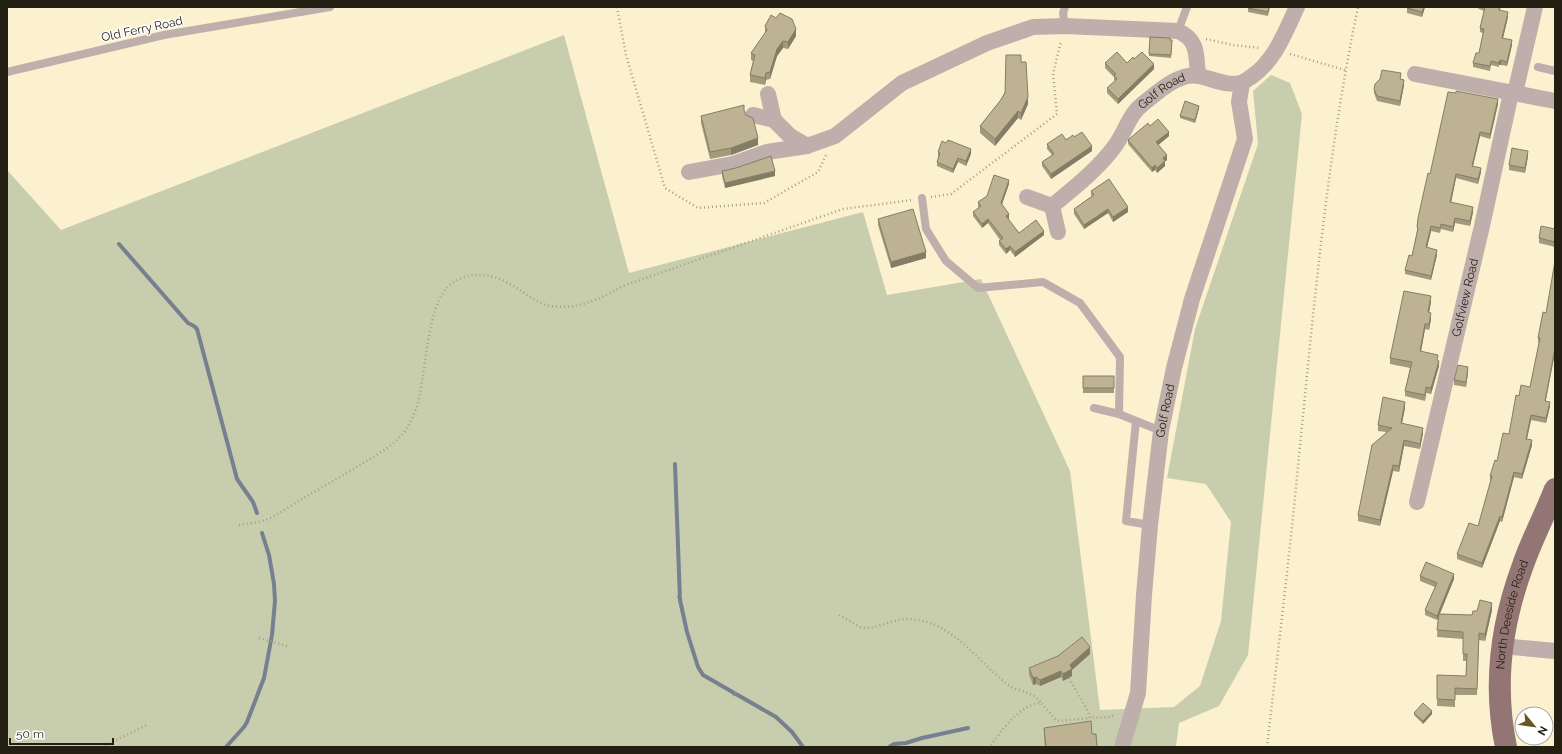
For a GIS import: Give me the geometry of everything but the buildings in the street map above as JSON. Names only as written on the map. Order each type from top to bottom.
[{"type":"main road","name":"North Deeside Road","points":[[1506,747],[1501,716],[1501,646],[1515,585],[1555,489]]},
{"type":"street","points":[[1242,83],[1259,72],[1276,50],[1297,7]]},
{"type":"street","name":"Golfview Road","points":[[1417,502],[1513,93],[1535,7]]},
{"type":"street","points":[[689,172],[733,164],[767,152],[807,146],[834,136],[902,83],[987,43],[1033,27],[1065,26],[1184,34]]},
{"type":"street","name":"Golf Road","points":[[1184,34],[1196,52],[1198,76]]},
{"type":"street","points":[[1415,74],[1555,102]]},
{"type":"street","name":"Golf Road","points":[[1052,206],[1100,165],[1116,145],[1131,117],[1142,104],[1170,84],[1184,77],[1198,76],[1223,83],[1242,83],[1239,102],[1245,139],[1192,299],[1174,368],[1161,431],[1150,525],[1138,693],[1122,747]]},
{"type":"street","points":[[768,94],[774,120],[790,136],[807,146]]},
{"type":"street","points":[[752,115],[774,120]]},
{"type":"street","points":[[1027,197],[1052,206],[1058,232]]},
{"type":"street","points":[[1501,646],[1555,651]]},
{"type":"lane","name":"Old Ferry Road","points":[[7,72],[164,35],[330,7]]},
{"type":"lane","points":[[1065,7],[1063,13],[1065,26]]},
{"type":"lane","points":[[1184,34],[1187,7]]},
{"type":"lane","points":[[1538,67],[1555,71]]},
{"type":"lane","points":[[922,198],[926,229],[946,261],[978,288],[1043,282],[1080,303],[1120,357],[1119,414]]},
{"type":"lane","points":[[1094,408],[1119,414],[1161,431]]},
{"type":"lane","points":[[1136,421],[1126,521],[1150,525]]},
{"type":"path","points":[[617,7],[626,55],[665,188],[698,208],[764,203],[818,172],[834,136]]},
{"type":"path","points":[[1267,747],[1296,490],[1313,310],[1345,70],[1358,7]]},
{"type":"path","points":[[239,525],[268,519],[378,455],[400,437],[407,428],[417,407],[434,314],[439,301],[448,287],[457,280],[476,274],[487,274],[512,285],[540,302],[550,306],[572,306],[597,300],[623,286],[843,209],[951,194],[1056,114],[1053,74],[1065,26]]},
{"type":"path","points":[[1184,34],[1232,45],[1276,50],[1345,70]]},
{"type":"path","points":[[677,597],[683,596]]},
{"type":"path","points":[[840,615],[860,627],[865,628],[906,619],[927,621],[936,625],[957,638],[1006,684],[1020,691],[1033,694],[1037,697],[1056,720],[1060,721],[1110,717],[1116,714],[1126,703],[1135,703]]},
{"type":"path","points":[[259,638],[287,646]]},
{"type":"path","points":[[1069,678],[1088,711],[1090,718]]},
{"type":"path","points":[[733,696],[736,691]]},
{"type":"path","points":[[991,745],[1007,725],[1029,705],[1041,703]]},
{"type":"path","points":[[102,747],[147,725]]},
{"type":"green space","points":[[564,35],[629,273],[863,212],[887,295],[981,279],[1070,471],[1100,710],[1174,707],[1200,686],[1221,621],[1231,522],[1206,484],[1167,478],[1195,329],[1258,144],[1253,91],[1271,75],[1290,83],[1302,114],[1248,655],[1219,706],[1179,723],[1176,747],[7,747],[7,170],[61,230]]},
{"type":"waterway","points":[[119,244],[188,323],[197,329],[237,479],[253,502],[257,513]]},
{"type":"waterway","points":[[675,464],[680,600],[687,632],[698,667],[703,675],[776,717],[792,732],[803,747]]},
{"type":"waterway","points":[[226,747],[247,722],[264,678],[272,635],[275,601],[274,584],[269,555],[262,533]]},
{"type":"waterway","points":[[889,747],[894,744],[906,743],[968,728]]}]
